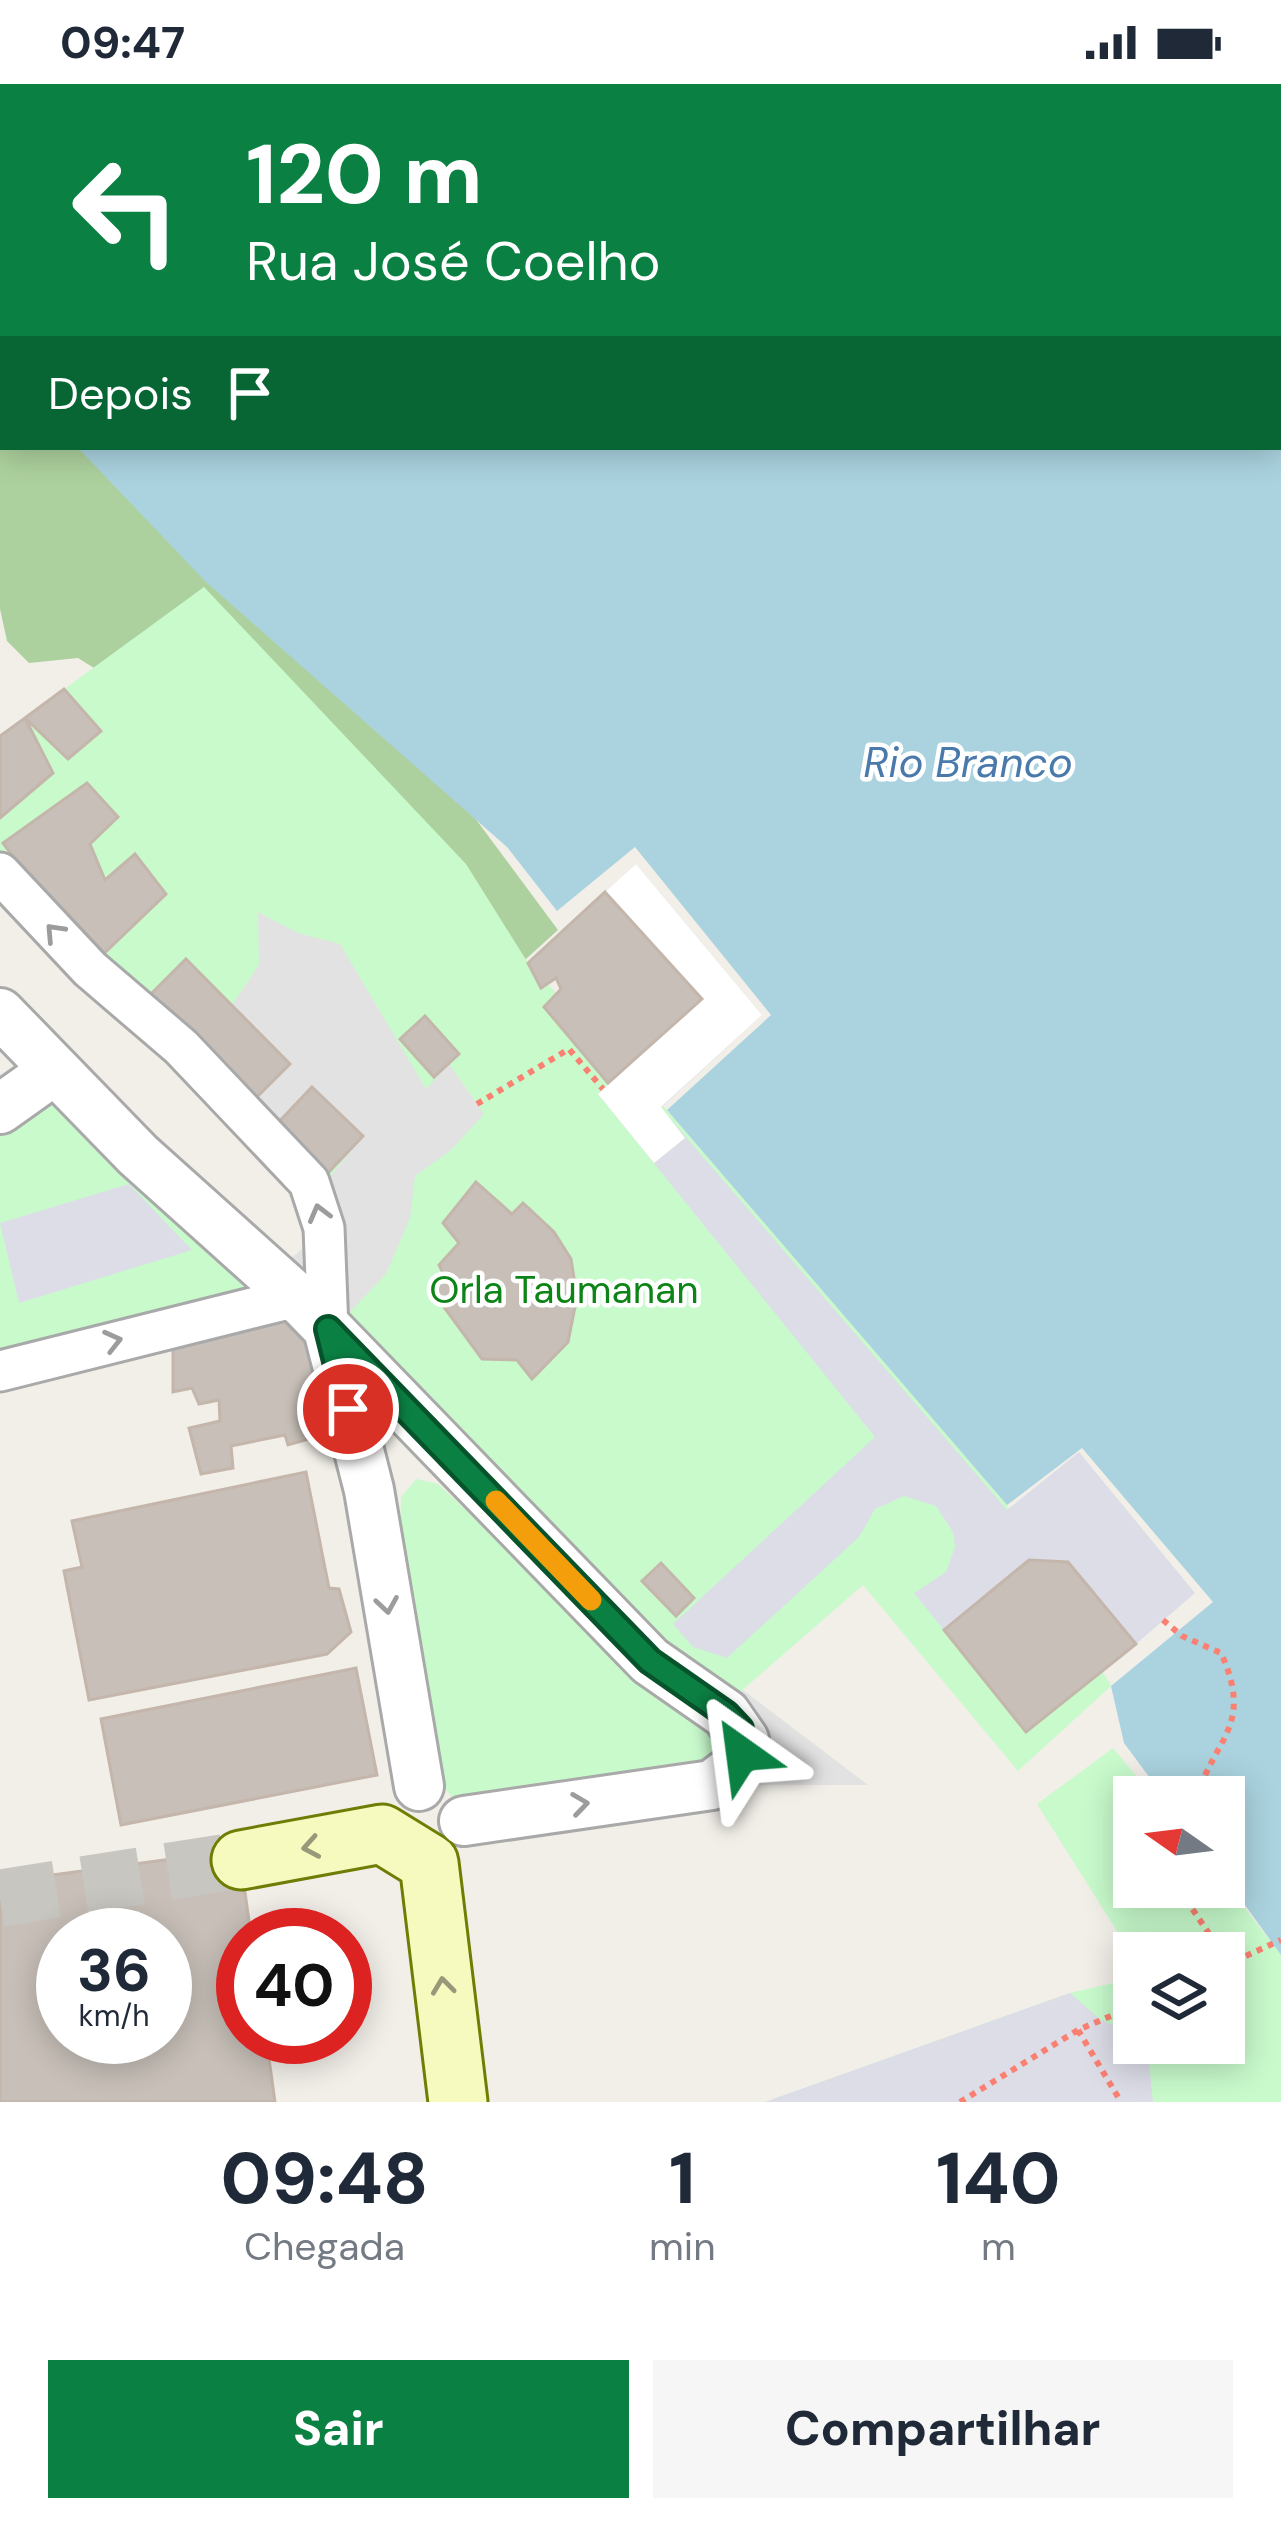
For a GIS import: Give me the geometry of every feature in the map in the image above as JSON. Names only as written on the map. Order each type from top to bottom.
[{"type":"main road","points":[[241,1860],[425,1839],[458,2102]]},
{"type":"street","points":[[0,873],[90,969],[181,1047],[309,1182],[324,1228],[312,1313],[369,1490],[425,1839],[712,1785],[736,1766],[744,1740],[740,1729],[650,1661],[312,1313],[52,1072],[0,1012]]},
{"type":"street","points":[[0,1108],[52,1072]]},
{"type":"street","points":[[0,1372],[312,1313]]},
{"type":"street","points":[[369,1490],[409,1460],[464,1468]]},
{"type":"path","points":[[478,1104],[569,1049],[604,1089]]},
{"type":"path","points":[[1163,1620],[1182,1636],[1220,1653],[1232,1678],[1233,1722],[1207,1776]]},
{"type":"path","points":[[1245,1956],[1281,1940]]},
{"type":"path","points":[[960,2102],[1078,2030],[1113,2015]]},
{"type":"path","points":[[1078,2030],[1121,2102]]},
{"type":"green space","points":[[0,450],[108,450],[357,659],[558,930],[505,978],[134,693],[78,658],[29,663],[7,641],[0,609]]},
{"type":"green space","name":"Orla Taumanan","points":[[204,587],[466,864],[528,963],[667,1110],[1007,1505],[1111,1686],[1018,1771],[863,1585],[709,1719],[316,1312],[371,1260],[0,865],[0,736]]},
{"type":"green space","points":[[41,1067],[255,1292],[0,1375],[0,1094]]},
{"type":"green space","points":[[416,1479],[438,1484],[712,1737],[714,1759],[689,1773],[474,1807],[453,1799],[438,1779],[400,1529],[401,1497]]},
{"type":"green space","points":[[1113,1748],[1136,1776],[1113,1776],[1113,1908],[1245,1908],[1281,1955],[1281,2102],[765,2102],[1070,1993],[1113,1983],[1113,2064],[1245,2064],[1245,1932],[1118,1932],[1037,1804]]},
{"type":"shaded area","points":[[636,864],[762,1015],[661,1108],[1007,1510],[1079,1452],[1195,1593],[1136,1644],[1068,1562],[1029,1560],[944,1630],[914,1593],[946,1572],[955,1547],[953,1532],[936,1506],[904,1496],[875,1509],[859,1537],[727,1658],[693,1647],[673,1624],[875,1437],[598,1094],[702,999],[605,892]]},
{"type":"shaded area","points":[[258,912],[298,933],[340,944],[426,1089],[449,1064],[484,1114],[451,1150],[415,1176],[410,1218],[386,1274],[348,1314],[288,1261],[337,1219],[314,1196],[363,1136],[312,1087],[274,1127],[251,1103],[289,1063],[232,1005],[259,965]]},
{"type":"shaded area","points":[[129,1184],[192,1250],[19,1303],[0,1223]]},
{"type":"shaded area","points":[[743,1690],[868,1785],[712,1785],[726,1714]]},
{"type":"shaded area","points":[[1070,1993],[1113,2025],[1113,2064],[1149,2064],[1153,2102],[765,2102]]},
{"type":"water","name":"Rio Branco","points":[[80,450],[1281,450],[1281,1955],[1245,1905],[1245,1776],[1148,1776],[1124,1743],[1111,1686],[1213,1602],[1082,1448],[1007,1505],[667,1110],[771,1015],[635,847],[557,911],[507,847],[206,582]]},
{"type":"pier","points":[[636,864],[762,1015],[661,1107],[685,1138],[654,1163],[598,1094],[702,999],[605,892]]},
{"type":"building","points":[[64,689],[101,731],[68,759],[25,718]]},
{"type":"building","points":[[25,718],[53,773],[0,818],[0,736]]},
{"type":"building","points":[[87,783],[118,817],[90,844],[105,880],[135,854],[166,894],[93,964],[3,843]]},
{"type":"building","points":[[605,892],[702,999],[608,1083],[544,1007],[561,989],[556,978],[541,988],[528,963]]},
{"type":"building","points":[[186,959],[290,1064],[251,1103],[147,998]]},
{"type":"building","points":[[425,1016],[459,1054],[434,1077],[400,1039]]},
{"type":"building","points":[[312,1087],[363,1136],[325,1176],[274,1127]]},
{"type":"building","points":[[476,1182],[512,1214],[523,1203],[554,1232],[571,1259],[577,1297],[568,1342],[532,1379],[517,1360],[482,1359],[430,1288],[443,1273],[439,1265],[459,1243],[443,1223]]},
{"type":"building","points":[[281,1318],[310,1348],[323,1435],[288,1445],[285,1435],[231,1446],[233,1468],[201,1474],[189,1428],[220,1421],[219,1400],[199,1404],[192,1388],[173,1392],[173,1341]]},
{"type":"building","points":[[306,1472],[329,1588],[339,1589],[351,1632],[327,1654],[89,1700],[64,1571],[82,1567],[72,1521]]},
{"type":"building","points":[[1029,1560],[1068,1562],[1136,1644],[1026,1732],[944,1630]]},
{"type":"building","points":[[661,1563],[694,1598],[676,1616],[642,1581]]},
{"type":"building","points":[[356,1668],[377,1775],[121,1825],[101,1719]]},
{"type":"building","points":[[239,1850],[247,1908],[216,1908],[216,2064],[270,2064],[275,2102],[0,2102],[0,1882]]},
{"type":"tunnel","points":[[0,1898],[241,1860]]},
{"type":"slow traffic","points":[[496,1501],[591,1600]]},
{"type":"route","points":[[348,1409],[328,1329],[650,1661],[726,1714],[740,1729],[742,1754]]}]
